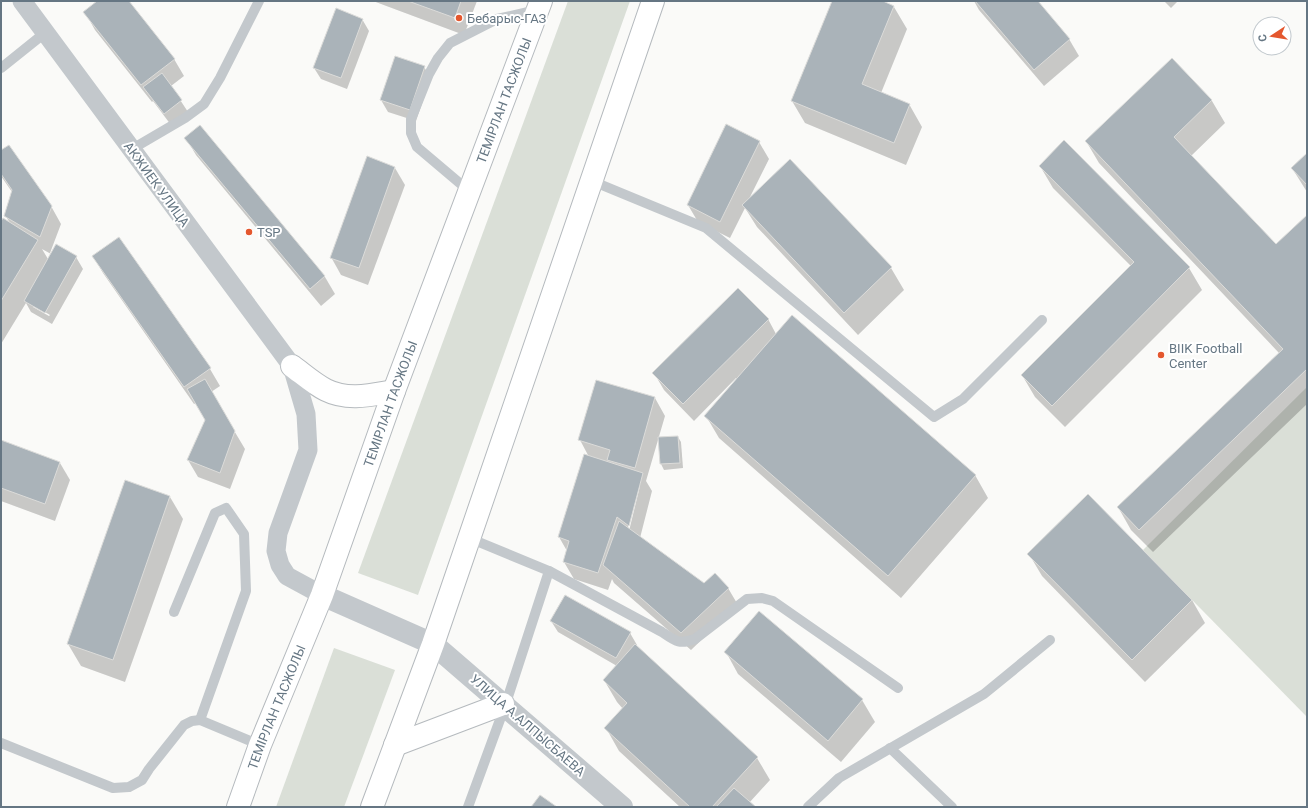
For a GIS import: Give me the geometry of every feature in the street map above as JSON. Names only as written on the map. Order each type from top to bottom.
[{"type":"main road","points":[[372,807],[433,644],[653,1]]},
{"type":"main road","name":"ТЕМІРЛАН ТАСЖОЛЫ","points":[[238,807],[260,745],[322,595],[394,391],[539,6]]},
{"type":"main road","points":[[292,366],[325,390],[342,396],[357,397],[394,391]]},
{"type":"main road","points":[[395,745],[504,705]]},
{"type":"street","name":"АКЖИЕК УЛИЦА","points":[[22,1],[292,366]]},
{"type":"street","points":[[292,366],[306,414],[308,450],[278,533],[276,551],[280,565],[287,576],[322,595]]},
{"type":"street","name":"УЛИЦА А.АЛПЫСБАЕВА","points":[[322,595],[433,644],[622,807]]},
{"type":"lane","points":[[132,149],[185,118],[204,104],[220,78],[259,1]]},
{"type":"lane","points":[[469,191],[417,147],[411,133],[411,119],[429,74],[438,58],[450,43],[498,19],[539,6]]},
{"type":"lane","points":[[1,68],[46,32]]},
{"type":"lane","points":[[592,181],[706,228],[934,417],[963,399],[1042,320]]},
{"type":"lane","points":[[174,612],[215,513],[226,508],[244,534],[246,591],[200,720]]},
{"type":"lane","points":[[469,538],[549,571],[662,632],[677,642],[686,642],[695,639],[748,599],[762,598],[773,602],[898,688]]},
{"type":"lane","points":[[468,807],[549,571]]},
{"type":"lane","points":[[808,807],[839,778],[984,694],[1050,640]]},
{"type":"lane","points":[[1,742],[113,788],[128,787],[142,780],[149,769],[184,726],[192,721],[200,720],[260,745]]},
{"type":"lane","points":[[890,748],[952,807]]},
{"type":"shaded area","points":[[568,1],[630,1],[418,595],[358,573]]},
{"type":"shaded area","points":[[1307,387],[1307,717],[1143,550]]},
{"type":"shaded area","points":[[334,648],[395,670],[344,807],[276,807]]},
{"type":"building","points":[[97,1],[129,1],[175,59],[141,85],[83,12]]},
{"type":"building","points":[[408,1],[461,1],[455,18]]},
{"type":"building","points":[[832,1],[883,1],[894,6],[862,84],[910,104],[894,143],[791,101]]},
{"type":"building","points":[[975,1],[1038,1],[1070,39],[1034,70]]},
{"type":"building","points":[[336,8],[363,19],[341,78],[313,68]]},
{"type":"building","points":[[395,56],[425,66],[410,110],[380,100]]},
{"type":"building","points":[[1172,58],[1212,100],[1174,137],[1276,244],[1307,215],[1307,369],[1139,530],[1117,507],[1283,349],[1085,141]]},
{"type":"building","points":[[162,73],[182,100],[164,114],[143,87]]},
{"type":"building","points":[[726,124],[760,141],[720,222],[687,205]]},
{"type":"building","points":[[200,125],[325,276],[310,289],[184,138]]},
{"type":"building","points":[[1064,140],[1190,267],[1052,406],[1021,375],[1134,262],[1039,166]]},
{"type":"building","points":[[9,145],[52,206],[40,237],[4,216],[12,190],[1,174],[1,150]]},
{"type":"building","points":[[1307,153],[1307,185],[1291,168]]},
{"type":"building","points":[[367,156],[395,167],[359,268],[330,258]]},
{"type":"building","points":[[790,159],[892,267],[844,313],[742,205]]},
{"type":"building","points":[[3,218],[38,240],[1,301],[1,221]]},
{"type":"building","points":[[119,237],[211,368],[184,387],[92,256]]},
{"type":"building","points":[[56,244],[77,256],[45,313],[24,301]]},
{"type":"building","points":[[738,288],[769,319],[683,404],[652,373]]},
{"type":"building","points":[[792,315],[976,475],[888,576],[704,416]]},
{"type":"building","points":[[205,379],[235,431],[220,473],[187,460],[205,420],[187,389]]},
{"type":"building","points":[[596,380],[655,397],[635,468],[607,460],[610,450],[578,440]]},
{"type":"building","points":[[678,436],[680,463],[660,464],[658,437]]},
{"type":"building","points":[[1,440],[60,462],[45,504],[1,488]]},
{"type":"building","points":[[584,454],[643,473],[629,526],[617,517],[598,573],[563,562],[569,541],[558,537]]},
{"type":"building","points":[[125,480],[170,496],[113,660],[67,644]]},
{"type":"building","points":[[1088,494],[1192,600],[1132,660],[1027,554]]},
{"type":"building","points":[[619,521],[704,583],[715,573],[729,588],[681,633],[603,565]]},
{"type":"building","points":[[565,595],[631,632],[616,658],[550,621]]},
{"type":"building","points":[[759,611],[863,699],[828,741],[724,652]]},
{"type":"building","points":[[635,644],[758,757],[712,807],[690,807],[604,728],[627,703],[603,680]]},
{"type":"building","points":[[734,788],[756,807],[716,807]]},
{"type":"building","points":[[540,795],[557,807],[531,807]]},
{"type":"place","name":"Бебарыс-ГАЗ","points":[[459,18]]},
{"type":"place","name":"TSP","points":[[249,232]]},
{"type":"place","name":"BIIK Football Center","points":[[1161,355]]}]
